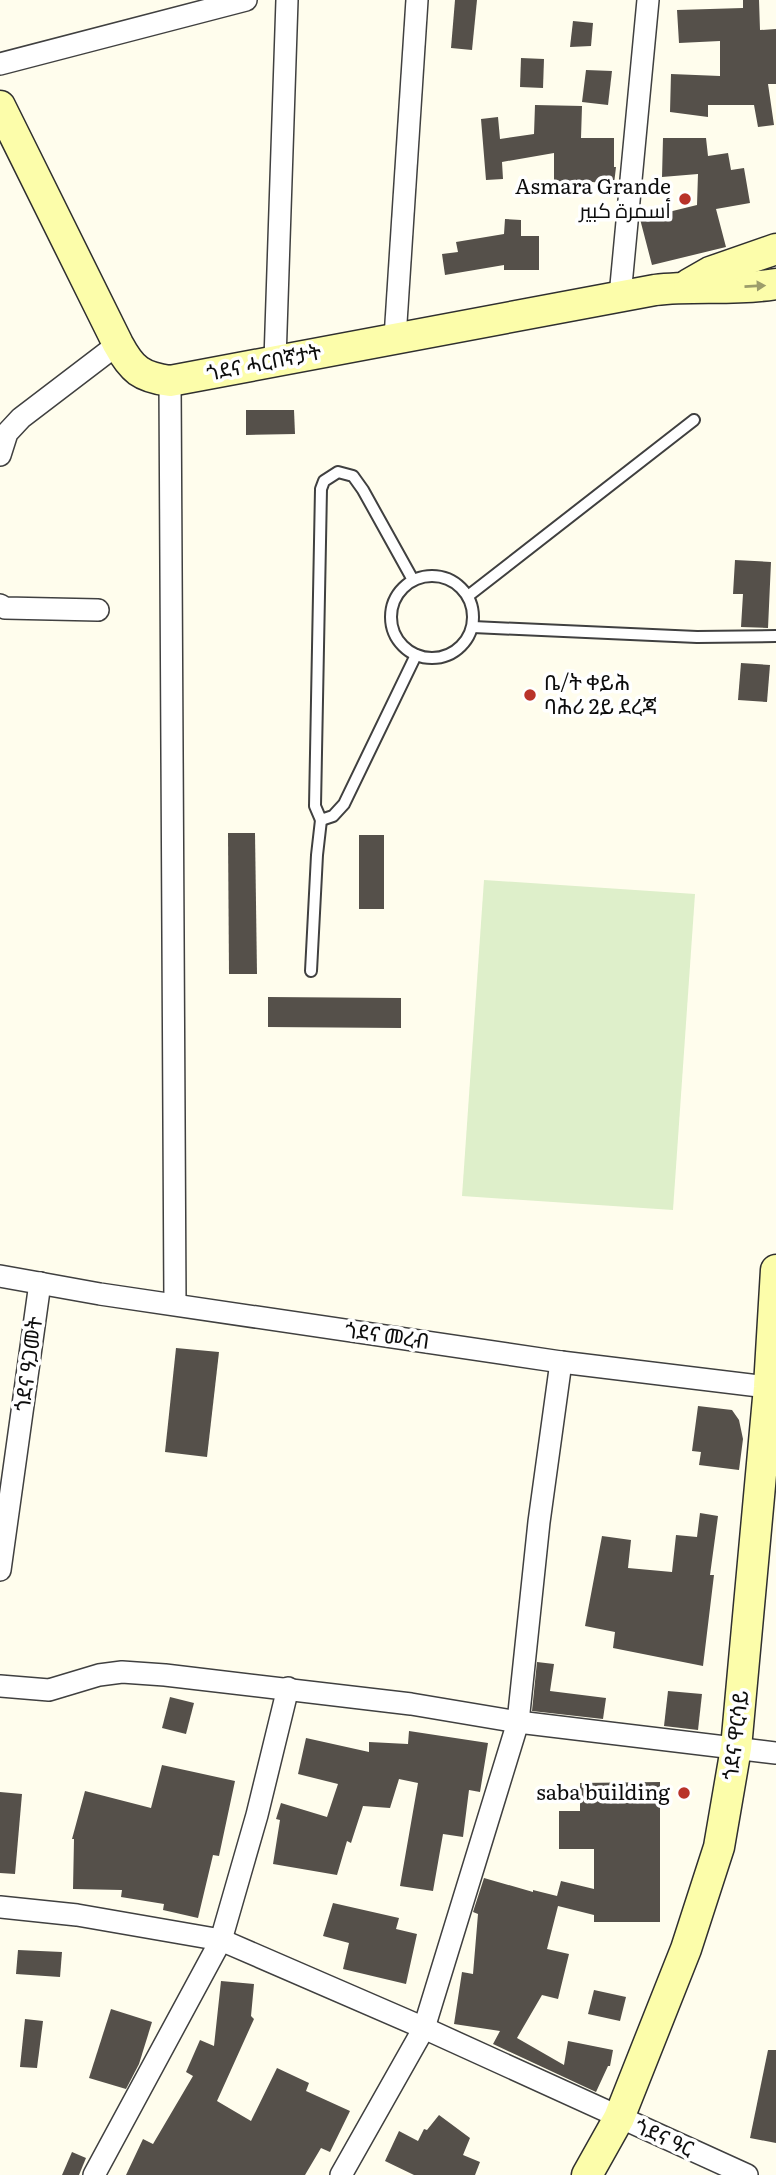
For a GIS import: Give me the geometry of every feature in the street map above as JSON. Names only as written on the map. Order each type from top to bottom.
[{"type":"main road","points":[[0,107],[125,357],[148,378],[170,381]]},
{"type":"main road","points":[[685,286],[710,272],[776,249]]},
{"type":"main road","points":[[685,286],[713,289],[776,284]]},
{"type":"main road","name":"ጎደና ሓርበኛታት","points":[[170,381],[685,286]]},
{"type":"main road","name":"ጎደና ዋርሳይ","points":[[587,2175],[619,2118],[686,1949],[719,1847],[736,1748],[773,1388],[776,1270]]},
{"type":"street","points":[[0,64],[246,0]]},
{"type":"street","points":[[275,360],[287,0]]},
{"type":"street","points":[[395,338],[417,0]]},
{"type":"street","points":[[620,296],[648,0]]},
{"type":"street","points":[[0,456],[7,433],[21,418],[118,344]]},
{"type":"street","points":[[170,381],[175,1304]]},
{"type":"street","points":[[0,605],[5,608],[98,610]]},
{"type":"street","name":"ጎደና መረብ","points":[[0,1276],[100,1294],[561,1362],[773,1388]]},
{"type":"street","name":"ጎደና ዓጋመት","points":[[0,1570],[40,1283]]},
{"type":"street","points":[[341,2175],[424,2028],[518,1722],[539,1522],[561,1362]]},
{"type":"street","points":[[0,1685],[49,1690],[99,1675],[122,1672],[288,1688],[411,1704],[518,1722],[776,1753]]},
{"type":"street","points":[[94,2175],[221,1940],[257,1815],[288,1688]]},
{"type":"street","name":"ጎደና ዓር","points":[[0,1907],[76,1915],[221,1940],[424,2028],[747,2175]]},
{"type":"lane","points":[[468,596],[694,420]]},
{"type":"lane","points":[[311,971],[321,820],[315,806],[321,489],[324,481],[338,472],[353,476],[413,580]]},
{"type":"lane","points":[[438,576],[461,586],[468,596],[473,608],[473,627],[463,645],[453,653],[428,658],[415,655],[396,638],[391,625],[391,611],[402,588],[413,580],[438,576]]},
{"type":"lane","points":[[473,627],[697,637],[776,636]]},
{"type":"lane","points":[[321,820],[333,816],[344,804],[415,655]]},
{"type":"green space","points":[[484,880],[695,894],[673,1210],[462,1196]]},
{"type":"building","points":[[455,0],[477,0],[472,50],[451,48]]},
{"type":"building","points":[[743,0],[759,0],[760,30],[776,29],[776,84],[768,84],[774,125],[758,127],[754,105],[708,105],[708,117],[670,112],[671,74],[720,76],[720,41],[679,43],[677,10],[743,8]]},
{"type":"building","points":[[573,21],[593,23],[591,46],[570,47]]},
{"type":"building","points":[[521,58],[544,59],[543,88],[520,87]]},
{"type":"building","points":[[586,70],[612,71],[608,105],[582,102]]},
{"type":"building","points":[[535,105],[582,106],[581,138],[614,138],[614,184],[592,182],[592,192],[554,192],[554,153],[502,162],[503,179],[486,180],[481,119],[498,117],[500,139],[534,134]]},
{"type":"building","points":[[663,138],[706,138],[708,156],[728,153],[731,170],[744,168],[750,203],[716,209],[726,247],[652,265],[640,219],[697,205],[698,174],[662,177]]},
{"type":"building","points":[[505,219],[521,220],[521,236],[539,236],[539,270],[504,270],[504,265],[445,275],[442,254],[458,252],[456,242],[504,234]]},
{"type":"building","points":[[246,410],[294,410],[295,434],[246,435]]},
{"type":"building","points":[[735,560],[771,562],[768,628],[741,627],[743,594],[733,594]]},
{"type":"building","points":[[741,663],[770,665],[767,702],[738,700]]},
{"type":"building","points":[[228,833],[255,833],[257,974],[229,974]]},
{"type":"building","points":[[359,835],[384,835],[384,909],[359,909]]},
{"type":"building","points":[[268,997],[401,998],[401,1028],[268,1027]]},
{"type":"building","points":[[176,1348],[219,1352],[207,1457],[165,1452]]},
{"type":"building","points":[[698,1406],[732,1410],[739,1420],[743,1439],[739,1470],[699,1465],[701,1452],[692,1451]]},
{"type":"building","points":[[700,1513],[718,1516],[703,1666],[613,1648],[615,1632],[585,1626],[602,1536],[631,1540],[628,1568],[672,1572],[676,1535],[697,1537]]},
{"type":"building","points":[[537,1662],[554,1664],[550,1691],[606,1698],[603,1719],[532,1711]]},
{"type":"building","points":[[668,1691],[702,1694],[698,1730],[664,1726]]},
{"type":"building","points":[[170,1697],[194,1703],[186,1734],[162,1728]]},
{"type":"building","points":[[409,1731],[488,1743],[480,1792],[469,1790],[463,1837],[443,1834],[433,1891],[400,1886],[418,1783],[399,1779],[390,1808],[363,1806],[351,1843],[347,1841],[337,1875],[273,1864],[280,1820],[276,1819],[281,1803],[327,1817],[338,1784],[298,1774],[306,1738],[369,1752],[369,1742],[408,1744]]},
{"type":"building","points":[[162,1765],[235,1781],[219,1856],[213,1855],[198,1918],[163,1910],[164,1904],[121,1897],[122,1890],[73,1889],[72,1839],[85,1791],[151,1808]]},
{"type":"building","points":[[660,1782],[660,1922],[594,1922],[594,1915],[558,1906],[547,1949],[569,1954],[558,1999],[542,1995],[517,2038],[564,2065],[568,2041],[613,2050],[610,2066],[596,2092],[493,2044],[500,2031],[454,2024],[462,1972],[473,1974],[478,1914],[473,1912],[484,1878],[557,1896],[561,1881],[594,1889],[594,1849],[559,1849],[559,1811],[580,1811],[580,1783]]},
{"type":"building","points":[[0,1792],[22,1794],[15,1874],[0,1873]]},
{"type":"building","points":[[333,1903],[399,1918],[396,1929],[417,1934],[406,1984],[343,1969],[349,1943],[323,1936]]},
{"type":"building","points":[[18,1950],[62,1952],[60,1977],[16,1974]]},
{"type":"building","points":[[221,1981],[254,1984],[251,2016],[254,2019],[217,2101],[251,2121],[277,2068],[309,2083],[306,2091],[350,2111],[330,2152],[321,2148],[305,2175],[126,2175],[143,2139],[153,2144],[193,2076],[186,2072],[200,2040],[214,2046]]},
{"type":"building","points":[[594,1990],[626,1997],[620,2021],[588,2014]]},
{"type":"building","points":[[111,2009],[152,2022],[139,2064],[126,2089],[89,2078]]},
{"type":"building","points":[[25,2019],[43,2021],[37,2068],[20,2067]]},
{"type":"building","points":[[768,2050],[776,2050],[776,2143],[750,2138]]},
{"type":"building","points":[[439,2115],[470,2138],[463,2155],[480,2162],[475,2175],[414,2175],[385,2161],[399,2131],[418,2141],[424,2129],[427,2130]]},
{"type":"building","points":[[72,2152],[86,2158],[79,2175],[62,2175]]},
{"type":"place","name":"Asmara Grande أسمرة كبير","points":[[685,199]]},
{"type":"place","name":"ቤ/ት ቀይሕ ባሕሪ 2ይ ደረጃ","points":[[530,695]]},
{"type":"place","name":"saba building","points":[[684,1793]]}]
